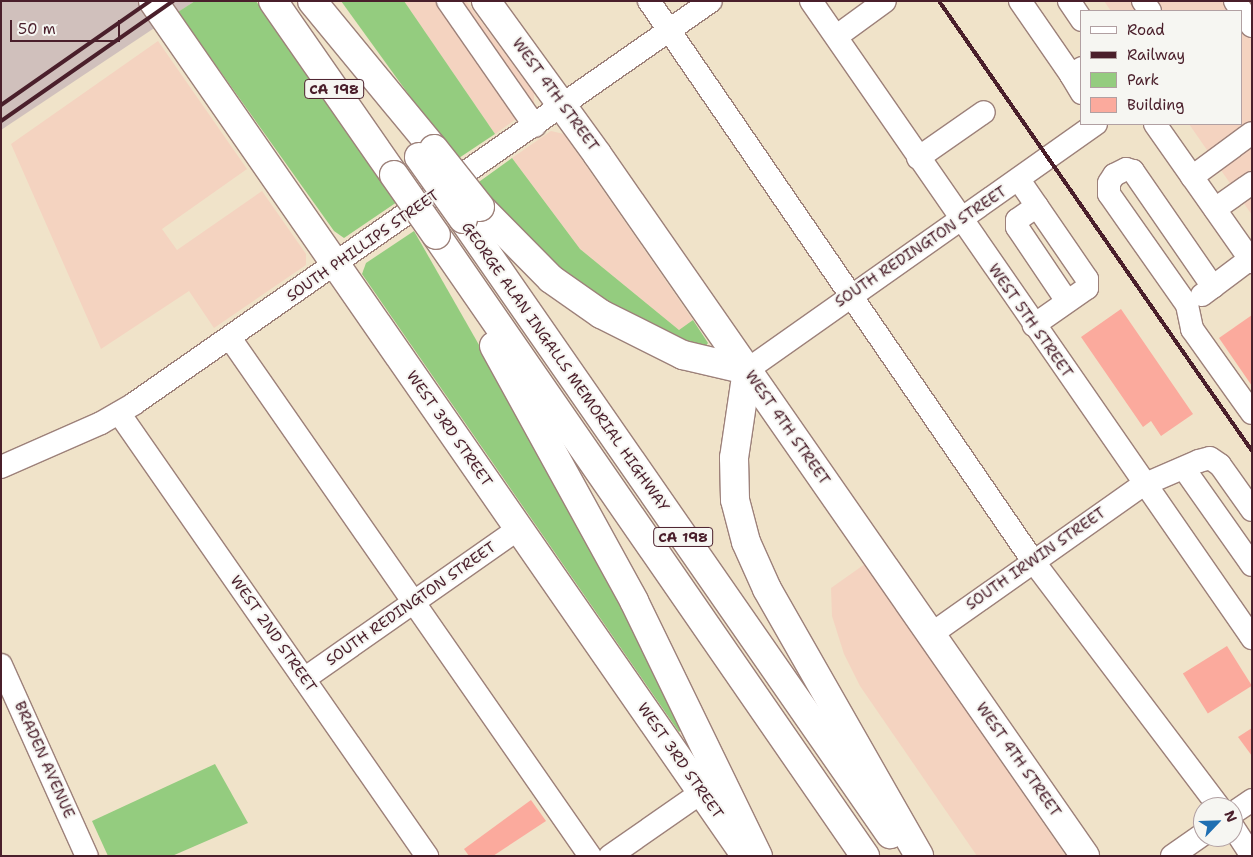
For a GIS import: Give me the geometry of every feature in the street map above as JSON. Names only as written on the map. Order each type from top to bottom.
[{"type":"main road","name":"WEST 3RD STREET","points":[[153,1],[746,856]]},
{"type":"main road","name":"GEORGE ALAN INGALLS MEMORIAL HIGHWAY","points":[[312,1],[471,213],[905,856]]},
{"type":"main road","name":"WEST 4TH STREET","points":[[486,1],[563,106],[1084,856]]},
{"type":"main road","name":"GEORGE ALAN INGALLS MEMORIAL HIGHWAY","points":[[274,2],[865,856]]},
{"type":"main road","points":[[471,213],[551,278],[601,314],[683,355],[747,370],[734,466],[736,500],[746,542],[767,589],[920,856]]},
{"type":"main road","points":[[438,238],[473,308],[634,601],[758,856]]},
{"type":"street","points":[[448,1],[535,126]]},
{"type":"street","points":[[649,1],[849,296],[1034,561],[1211,797]]},
{"type":"street","name":"SOUTH PHILLIPS STREET","points":[[1,467],[119,413],[335,266],[711,1]]},
{"type":"street","name":"WEST 5TH STREET","points":[[811,1],[837,36],[918,158],[1143,485],[1248,626]]},
{"type":"street","points":[[837,36],[885,1]]},
{"type":"street","points":[[1020,1],[1078,79]]},
{"type":"street","points":[[1069,1],[1080,17]]},
{"type":"street","points":[[495,69],[521,49]]},
{"type":"street","points":[[918,158],[984,112]]},
{"type":"street","name":"SOUTH REDINGTON STREET","points":[[747,370],[849,296],[961,221],[1095,125]]},
{"type":"street","points":[[1156,125],[1248,252],[1213,287],[1187,305]]},
{"type":"street","points":[[1192,177],[1252,133]]},
{"type":"street","points":[[1213,287],[1133,171],[1126,169],[1114,175],[1109,182],[1109,194],[1187,305],[1192,329],[1252,413]]},
{"type":"street","points":[[1019,180],[1087,279],[1087,288],[1034,325]]},
{"type":"street","points":[[1215,209],[1252,183]]},
{"type":"street","points":[[1036,206],[1017,220],[1017,227],[1067,301]]},
{"type":"street","points":[[230,338],[590,856]]},
{"type":"street","name":"WEST 2ND STREET","points":[[119,413],[427,856]]},
{"type":"street","name":"SOUTH IRWIN STREET","points":[[930,635],[1143,485],[1185,470],[1210,458],[1220,465],[1252,510]]},
{"type":"street","points":[[1185,470],[1252,565]]},
{"type":"street","name":"SOUTH REDINGTON STREET","points":[[304,679],[518,529]]},
{"type":"street","name":"BRADEN AVENUE","points":[[1,665],[87,856]]},
{"type":"street","points":[[610,856],[702,792]]},
{"type":"street","points":[[1172,856],[1193,841]]},
{"type":"street","points":[[1243,842],[1252,856]]},
{"type":"shaded area","points":[[1,1],[195,1],[1,130]]},
{"type":"shaded area","points":[[404,1],[466,1],[534,93],[534,106],[495,134]]},
{"type":"shaded area","points":[[1104,1],[1252,1],[1252,215],[1190,125],[1243,125],[1243,10],[1110,10]]},
{"type":"shaded area","points":[[158,41],[247,169],[162,229],[177,250],[262,191],[306,254],[306,265],[214,328],[189,291],[101,349],[11,144]]},
{"type":"shaded area","points":[[551,131],[564,134],[693,320],[679,330],[580,249],[512,158]]},
{"type":"shaded area","points":[[865,564],[1066,856],[977,856],[860,686],[844,654],[832,616],[831,588]]},
{"type":"green space","points":[[195,1],[256,1],[397,202],[344,238],[334,231],[178,12]]},
{"type":"green space","points":[[341,1],[404,1],[495,134],[456,160]]},
{"type":"green space","points":[[512,158],[580,249],[679,330],[693,320],[708,343],[704,349],[641,322],[583,288],[534,249],[476,184]]},
{"type":"green space","points":[[414,231],[571,506],[684,728],[679,732],[362,274],[366,263]]},
{"type":"green space","points":[[215,764],[248,823],[172,856],[108,856],[92,821]]},
{"type":"building","points":[[1121,309],[1193,414],[1161,436],[1151,421],[1143,427],[1081,337]]},
{"type":"building","points":[[1252,315],[1252,386],[1219,338]]},
{"type":"building","points":[[1227,646],[1252,686],[1208,713],[1183,674]]},
{"type":"building","points":[[1252,728],[1252,756],[1238,737]]},
{"type":"building","points":[[531,800],[546,821],[493,856],[469,856],[464,849]]},
{"type":"railway","points":[[1,105],[150,1]]},
{"type":"railway","points":[[1,121],[173,1]]},
{"type":"railway","points":[[939,1],[1252,451]]}]
